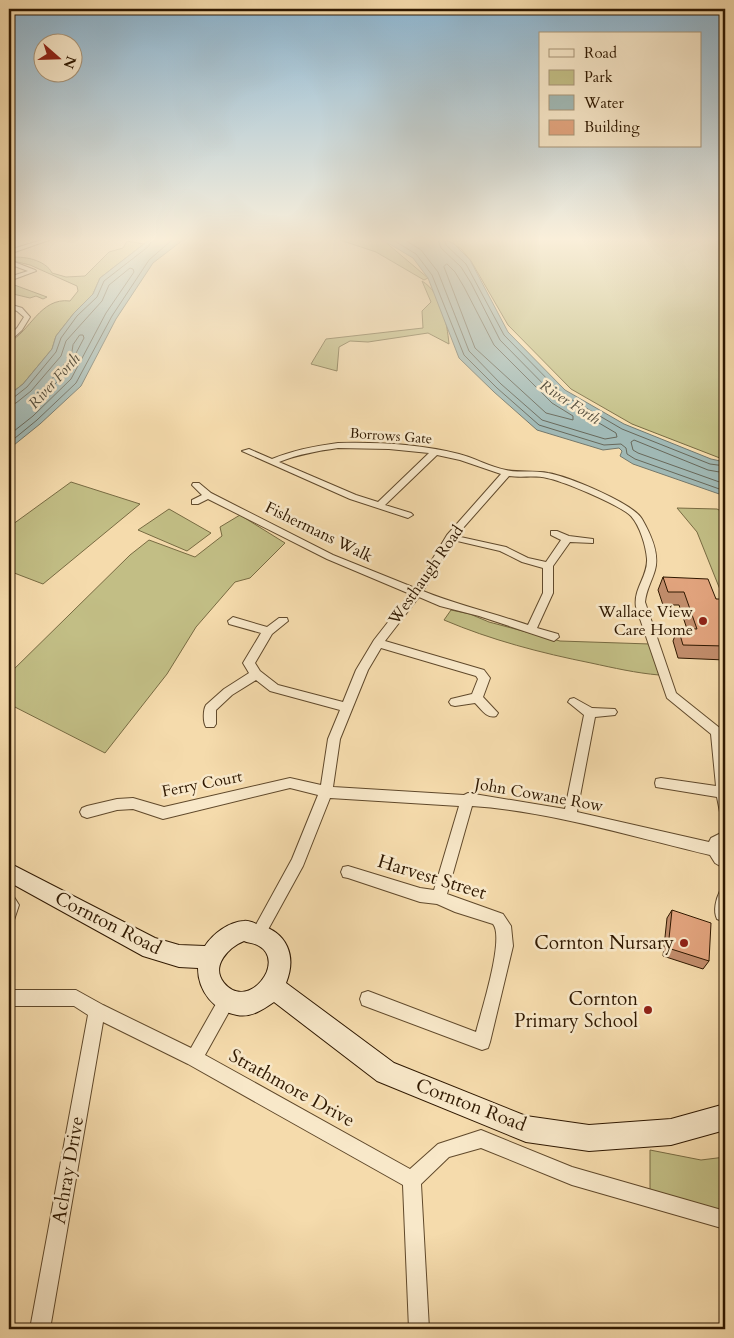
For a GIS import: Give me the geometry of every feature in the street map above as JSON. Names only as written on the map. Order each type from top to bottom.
[{"type":"main road","name":"Cornton Road","points":[[9,872],[151,948],[179,956],[211,957]]},
{"type":"main road","points":[[244,931],[258,932],[270,939],[280,956],[280,971],[273,987],[259,999],[247,1003],[236,1003],[227,1001],[214,991],[209,979],[208,968],[211,957],[218,946],[230,936],[244,931]]},
{"type":"main road","name":"Cornton Road","points":[[273,987],[386,1072],[526,1129],[589,1138],[671,1132],[725,1117]]},
{"type":"street","points":[[9,306],[16,307],[27,317],[20,329],[9,340]]},
{"type":"street","name":"Borrows Gate","points":[[273,462],[302,450],[348,445],[391,447],[456,456],[507,473]]},
{"type":"street","points":[[246,451],[353,497],[408,515]]},
{"type":"street","points":[[380,505],[434,453]]},
{"type":"street","points":[[507,473],[537,473],[553,476],[633,512],[644,530],[652,566],[639,600],[671,695],[716,732],[725,808]]},
{"type":"street","name":"Westhaugh Road","points":[[258,932],[298,862],[326,792],[334,739],[362,670],[378,643],[418,591],[450,537],[507,473]]},
{"type":"street","name":"Fishermans Walk","points":[[196,485],[208,495],[330,557],[418,591],[451,606],[481,612],[554,637]]},
{"type":"street","points":[[195,502],[208,495]]},
{"type":"street","points":[[554,533],[567,538],[590,541]]},
{"type":"street","points":[[450,537],[503,549],[525,560],[548,566]]},
{"type":"street","points":[[531,630],[548,593],[548,566],[567,538]]},
{"type":"street","points":[[233,621],[268,631]]},
{"type":"street","points":[[283,621],[268,631],[249,663],[256,674],[274,688],[346,707]]},
{"type":"street","points":[[378,643],[480,673],[484,678],[477,698]]},
{"type":"street","points":[[210,724],[210,708],[228,692],[256,674]]},
{"type":"street","points":[[455,702],[477,698]]},
{"type":"street","points":[[477,698],[492,713]]},
{"type":"street","points":[[574,702],[590,713],[610,712]]},
{"type":"street","points":[[570,816],[590,713]]},
{"type":"street","name":"Ferry Court","points":[[87,812],[130,801],[147,804],[164,813],[290,783],[326,792]]},
{"type":"street","points":[[661,783],[724,792]]},
{"type":"street","name":"John Cowane Row","points":[[326,792],[438,800],[468,800],[570,816],[715,850]]},
{"type":"street","points":[[439,897],[468,800]]},
{"type":"street","points":[[725,837],[716,842],[715,850],[720,859],[725,863]]},
{"type":"street","name":"Harvest Street","points":[[348,872],[420,895],[439,897],[455,905],[498,919],[504,926],[505,946],[482,1042],[368,999]]},
{"type":"street","points":[[722,914],[725,896]]},
{"type":"street","points":[[9,902],[12,905],[9,915]]},
{"type":"street","name":"Strathmore Drive","points":[[9,998],[76,998],[97,1011],[194,1058],[412,1180]]},
{"type":"street","points":[[194,1058],[227,1001]]},
{"type":"street","name":"Achray Drive","points":[[40,1329],[97,1011]]},
{"type":"street","points":[[419,1329],[412,1180],[444,1150],[481,1139],[572,1176],[725,1220]]},
{"type":"green space","points":[[85,302],[56,336],[52,349],[23,384],[9,395],[9,342],[51,304]]},
{"type":"green space","points":[[431,302],[440,302],[445,318],[449,344],[428,333],[368,342],[350,341],[339,347],[337,371],[311,364],[326,339],[423,328],[422,311]]},
{"type":"green space","points":[[495,302],[725,302],[725,460],[632,424],[571,389],[508,325]]},
{"type":"green space","points":[[71,482],[140,504],[43,584],[9,571],[9,527]]},
{"type":"green space","points":[[677,508],[717,509],[725,513],[725,602],[697,532]]},
{"type":"green space","points":[[169,509],[211,533],[187,551],[138,530]]},
{"type":"green space","points":[[240,515],[285,543],[250,578],[235,582],[196,627],[167,674],[105,753],[9,704],[9,674],[130,555],[149,540],[195,557],[222,536],[220,527]]},
{"type":"green space","points":[[451,610],[560,641],[650,644],[659,675],[572,659],[498,640],[444,620]]},
{"type":"green space","points":[[650,1150],[701,1160],[725,1157],[725,1213],[650,1194]]},
{"type":"water","name":"River Forth","points":[[85,302],[127,302],[116,319],[81,386],[40,424],[9,449],[9,395],[23,384],[52,349],[56,336]]},
{"type":"water","name":"River Forth","points":[[437,302],[492,302],[508,332],[565,390],[624,424],[711,459],[725,462],[725,496],[633,464],[620,456],[622,451],[619,448],[603,450],[537,430],[459,358]]},
{"type":"building","points":[[663,577],[708,579],[716,599],[723,599],[725,604],[725,646],[683,645],[678,628],[697,629],[684,592],[668,592]]},
{"type":"building","name":"Cornton Nursary","points":[[672,910],[711,923],[709,961],[668,948]]},
{"type":"place","name":"Wallace View Care Home","points":[[703,621]]},
{"type":"place","name":"Cornton Nursary","points":[[684,943]]},
{"type":"place","name":"Cornton Primary School","points":[[648,1010]]}]
